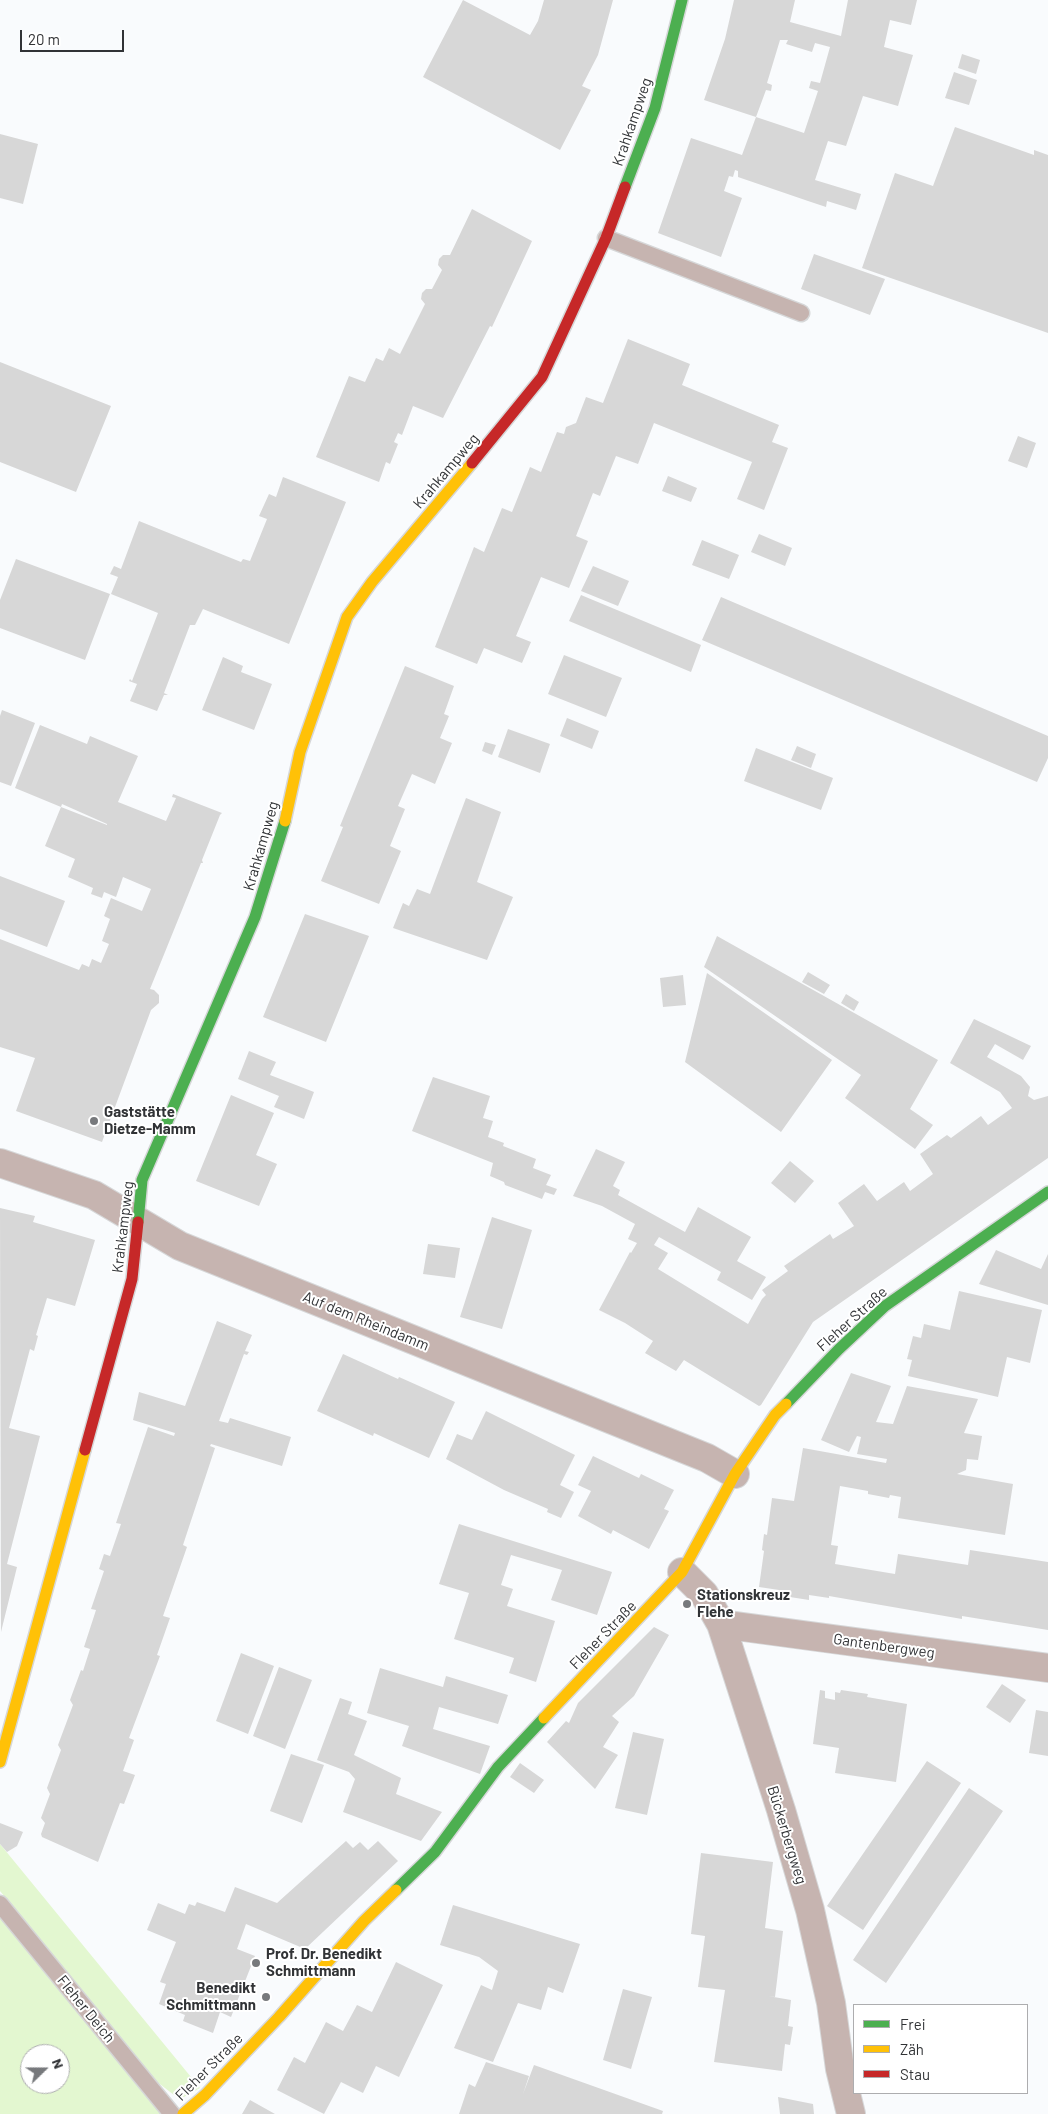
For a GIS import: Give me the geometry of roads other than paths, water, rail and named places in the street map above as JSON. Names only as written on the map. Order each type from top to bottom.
[{"type":"street","name":"Krahkampweg","points":[[0,1762],[132,1279],[142,1180],[256,917],[282,833],[300,752],[347,617],[372,582],[542,377],[606,238],[655,108],[682,0]]},
{"type":"street","name":"Auf dem Rheindamm","points":[[0,1163],[94,1195],[180,1246],[698,1454],[734,1474]]},
{"type":"street","name":"Fleher Straße","points":[[183,2114],[205,2095],[364,1922],[435,1852],[498,1767],[682,1572],[734,1474],[775,1415],[839,1349],[885,1306],[1048,1192]]},
{"type":"street","name":"Bückerbergweg","points":[[682,1572],[704,1594],[721,1624],[780,1810],[810,1910],[831,2003],[840,2069],[850,2114]]},
{"type":"street","name":"Gantenbergweg","points":[[721,1624],[1048,1668]]},
{"type":"lane","points":[[606,238],[801,313]]},
{"type":"lane","name":"Fleher Deich","points":[[0,1904],[172,2114]]},
{"type":"place","name":"Gaststätte Dietze-Mamm","points":[[94,1121]]},
{"type":"place","name":"Stationskreuz Flehe","points":[[687,1604]]},
{"type":"place","name":"Prof. Dr. Benedikt Schmittmann","points":[[256,1963]]},
{"type":"place","name":"Benedikt Schmittmann","points":[[266,1997]]}]
